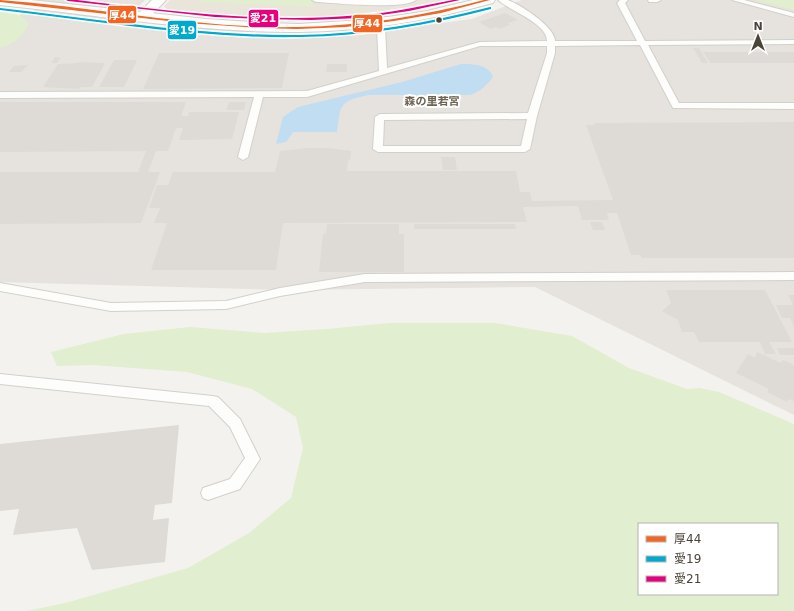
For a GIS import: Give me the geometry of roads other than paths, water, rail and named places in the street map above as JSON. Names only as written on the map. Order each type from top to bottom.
[{"type":"street","points":[[143,16],[160,0]]},
{"type":"street","points":[[0,1],[236,26],[316,26],[378,22],[447,12],[488,0]]},
{"type":"lane","points":[[316,0],[389,3],[412,0]]},
{"type":"lane","points":[[502,0],[529,16],[546,29],[551,43],[551,53],[532,116],[525,149],[378,149],[380,117],[532,116]]},
{"type":"lane","points":[[624,0],[621,3],[676,106],[794,106]]},
{"type":"lane","points":[[652,0],[657,0]]},
{"type":"lane","points":[[736,0],[794,15]]},
{"type":"lane","points":[[378,22],[381,27],[383,71]]},
{"type":"lane","points":[[0,95],[307,94],[480,44],[794,42]]},
{"type":"lane","points":[[243,157],[259,95]]},
{"type":"lane","points":[[0,287],[111,307],[226,305],[280,292],[365,278],[794,276]]},
{"type":"lane","points":[[0,379],[213,401],[235,423],[253,459],[235,484],[208,493]]},
{"type":"water","points":[[461,64],[484,67],[488,69],[493,77],[483,88],[470,95],[368,95],[358,97],[346,102],[343,106],[339,115],[337,132],[293,132],[286,142],[276,144],[283,117],[298,107],[402,82]]},
{"type":"district","name":"森の里若宮","points":[[432,101]]}]
